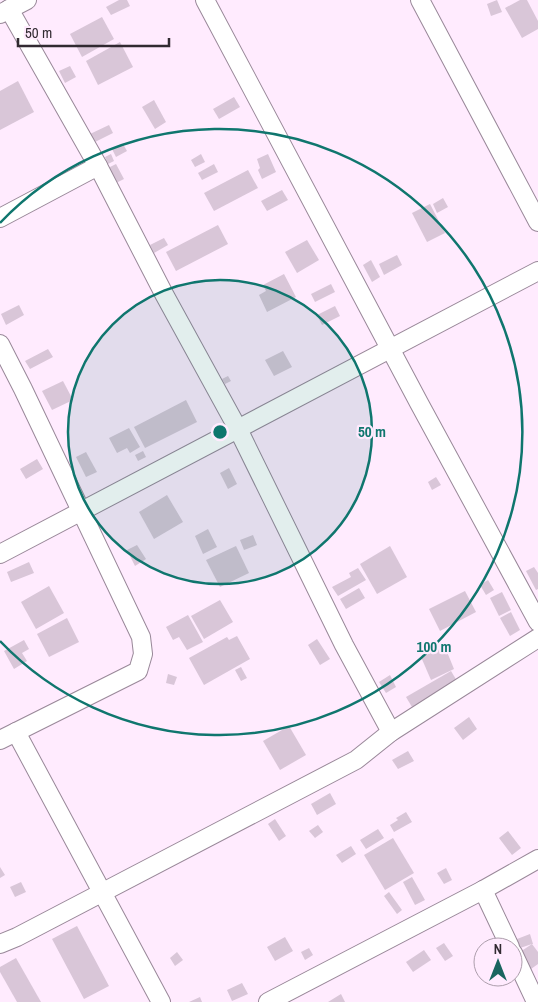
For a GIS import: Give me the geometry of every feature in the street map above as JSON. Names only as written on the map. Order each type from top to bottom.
[{"type":"street","points":[[27,0],[5,12],[98,166],[164,294],[238,429],[344,645],[391,732]]},
{"type":"street","points":[[205,0],[538,622]]},
{"type":"street","points":[[420,0],[538,222]]},
{"type":"street","points":[[0,218],[98,166]]},
{"type":"street","points":[[0,554],[538,271]]},
{"type":"street","points":[[0,344],[140,637],[144,654],[138,671],[0,740]]},
{"type":"street","points":[[0,944],[17,937],[356,760],[391,732],[538,638]]},
{"type":"street","points":[[16,732],[161,1002]]},
{"type":"street","points":[[268,1002],[483,890],[538,859]]},
{"type":"street","points":[[483,890],[505,937]]},
{"type":"street","points":[[523,974],[536,1002]]},
{"type":"building","points":[[119,0],[127,0],[130,6],[111,15],[106,7]]},
{"type":"building","points":[[497,0],[502,12],[491,16],[487,4]]},
{"type":"building","points":[[520,0],[527,0],[538,21],[538,29],[522,38],[505,8]]},
{"type":"building","points":[[102,17],[114,39],[82,57],[70,34]]},
{"type":"building","points":[[120,42],[133,67],[98,85],[86,61]]},
{"type":"building","points":[[70,66],[76,77],[65,83],[59,71]]},
{"type":"building","points":[[18,81],[34,112],[0,130],[0,91]]},
{"type":"building","points":[[234,97],[240,107],[219,119],[213,109]]},
{"type":"building","points":[[154,100],[166,122],[155,129],[142,107]]},
{"type":"building","points":[[109,125],[113,133],[95,142],[90,134]]},
{"type":"building","points":[[123,144],[127,151],[116,157],[112,149]]},
{"type":"building","points":[[111,154],[114,161],[108,164],[105,157]]},
{"type":"building","points":[[201,154],[205,162],[195,167],[191,160]]},
{"type":"building","points":[[268,154],[276,172],[262,179],[258,170],[260,168],[257,159]]},
{"type":"building","points":[[116,164],[124,179],[116,183],[108,168]]},
{"type":"building","points":[[214,164],[218,172],[202,180],[198,173]]},
{"type":"building","points":[[248,170],[258,188],[214,211],[204,193]]},
{"type":"building","points":[[282,190],[288,200],[267,211],[261,201]]},
{"type":"building","points":[[443,198],[448,207],[437,213],[433,204]]},
{"type":"building","points":[[430,204],[445,233],[427,242],[412,213]]},
{"type":"building","points":[[218,225],[228,244],[176,271],[166,252]]},
{"type":"building","points":[[164,238],[168,245],[154,253],[150,245]]},
{"type":"building","points":[[307,240],[319,260],[297,273],[285,252]]},
{"type":"building","points":[[397,255],[402,265],[384,275],[379,264]]},
{"type":"building","points":[[371,260],[380,277],[372,282],[363,265]]},
{"type":"building","points":[[284,274],[296,297],[267,312],[259,295],[266,291],[263,285]]},
{"type":"building","points":[[331,284],[335,292],[315,302],[311,294]]},
{"type":"building","points":[[19,305],[24,315],[6,325],[1,314]]},
{"type":"building","points":[[335,306],[340,316],[322,325],[317,315]]},
{"type":"building","points":[[48,349],[53,357],[30,369],[25,361]]},
{"type":"building","points":[[283,351],[292,367],[274,376],[265,360]]},
{"type":"building","points":[[228,376],[231,381],[225,384],[222,379]]},
{"type":"building","points":[[63,381],[73,400],[52,410],[42,391]]},
{"type":"building","points":[[186,400],[197,422],[145,448],[134,427]]},
{"type":"building","points":[[129,428],[140,447],[130,453],[127,448],[117,453],[109,438]]},
{"type":"building","points":[[143,451],[146,457],[138,461],[135,455]]},
{"type":"building","points":[[86,452],[97,472],[86,477],[76,457]]},
{"type":"building","points":[[37,459],[43,469],[26,479],[20,469]]},
{"type":"building","points":[[229,468],[237,484],[228,489],[220,473]]},
{"type":"building","points":[[436,477],[441,485],[432,490],[428,482]]},
{"type":"building","points":[[167,495],[183,522],[154,539],[139,512]]},
{"type":"building","points":[[208,529],[217,547],[203,554],[195,536]]},
{"type":"building","points":[[253,535],[257,545],[244,550],[240,540]]},
{"type":"building","points":[[137,545],[146,559],[135,566],[127,550]]},
{"type":"building","points":[[236,546],[249,573],[220,587],[206,560]]},
{"type":"building","points":[[390,546],[407,577],[377,594],[360,564]]},
{"type":"building","points":[[29,562],[34,573],[11,582],[7,572]]},
{"type":"building","points":[[534,567],[538,573],[538,589],[536,590],[526,571]]},
{"type":"building","points":[[358,568],[366,580],[338,596],[332,587],[351,577],[349,573]]},
{"type":"building","points":[[488,580],[494,590],[486,595],[480,585]]},
{"type":"building","points":[[49,586],[64,613],[36,629],[21,602]]},
{"type":"building","points":[[359,588],[365,598],[346,609],[340,599]]},
{"type":"building","points":[[465,591],[476,612],[440,631],[429,609]]},
{"type":"building","points":[[502,592],[511,610],[499,616],[490,598]]},
{"type":"building","points":[[220,600],[233,622],[204,639],[191,616]]},
{"type":"building","points":[[511,612],[520,630],[510,636],[500,618]]},
{"type":"building","points":[[188,615],[203,642],[187,650],[179,637],[173,640],[166,627]]},
{"type":"building","points":[[67,618],[79,642],[49,657],[37,634]]},
{"type":"building","points":[[237,636],[250,659],[204,685],[189,658],[227,637],[229,640]]},
{"type":"building","points":[[317,639],[330,659],[320,665],[308,645]]},
{"type":"building","points":[[24,640],[29,649],[22,653],[27,661],[14,669],[4,651]]},
{"type":"building","points":[[445,647],[454,669],[431,680],[421,657]]},
{"type":"building","points":[[241,667],[247,678],[241,681],[235,670]]},
{"type":"building","points":[[451,671],[457,681],[412,707],[406,697]]},
{"type":"building","points":[[168,674],[177,677],[174,685],[166,683]]},
{"type":"building","points":[[390,675],[396,687],[386,693],[379,682]]},
{"type":"building","points":[[469,717],[477,729],[463,740],[454,728]]},
{"type":"building","points":[[289,726],[306,755],[280,770],[263,741]]},
{"type":"building","points":[[408,751],[414,761],[398,769],[392,760]]},
{"type":"building","points":[[330,793],[336,804],[317,815],[311,804]]},
{"type":"building","points":[[406,812],[412,822],[394,832],[390,825],[398,820],[396,818]]},
{"type":"building","points":[[275,819],[286,836],[279,841],[268,824]]},
{"type":"building","points":[[318,825],[323,832],[315,838],[309,831]]},
{"type":"building","points":[[378,829],[384,838],[366,849],[360,840]]},
{"type":"building","points":[[508,831],[521,848],[512,855],[499,838]]},
{"type":"building","points":[[393,838],[414,873],[385,890],[364,855]]},
{"type":"building","points":[[351,846],[356,854],[342,863],[336,855]]},
{"type":"building","points":[[0,867],[5,875],[0,878]]},
{"type":"building","points":[[446,868],[452,880],[444,884],[437,873]]},
{"type":"building","points":[[412,877],[425,900],[415,905],[403,882]]},
{"type":"building","points":[[21,882],[26,892],[15,897],[10,887]]},
{"type":"building","points":[[389,892],[402,910],[397,914],[384,896]]},
{"type":"building","points":[[77,926],[109,986],[84,999],[52,939]]},
{"type":"building","points":[[530,934],[533,944],[523,947],[522,937]]},
{"type":"building","points":[[285,937],[293,951],[275,961],[267,947]]},
{"type":"building","points":[[444,943],[453,956],[445,961],[436,948]]},
{"type":"building","points":[[532,944],[538,952],[538,964],[531,969],[523,957],[523,950]]},
{"type":"building","points":[[309,948],[313,955],[305,960],[301,952]]},
{"type":"building","points":[[424,950],[431,960],[413,972],[406,962]]},
{"type":"building","points":[[177,952],[183,960],[175,966],[170,958]]},
{"type":"building","points":[[16,958],[41,1002],[17,1002],[0,972],[0,967]]},
{"type":"building","points":[[242,983],[248,994],[232,1001],[227,990]]},
{"type":"building","points":[[341,994],[345,1002],[328,1002]]},
{"type":"building","points":[[200,997],[202,1002],[189,1002]]}]
